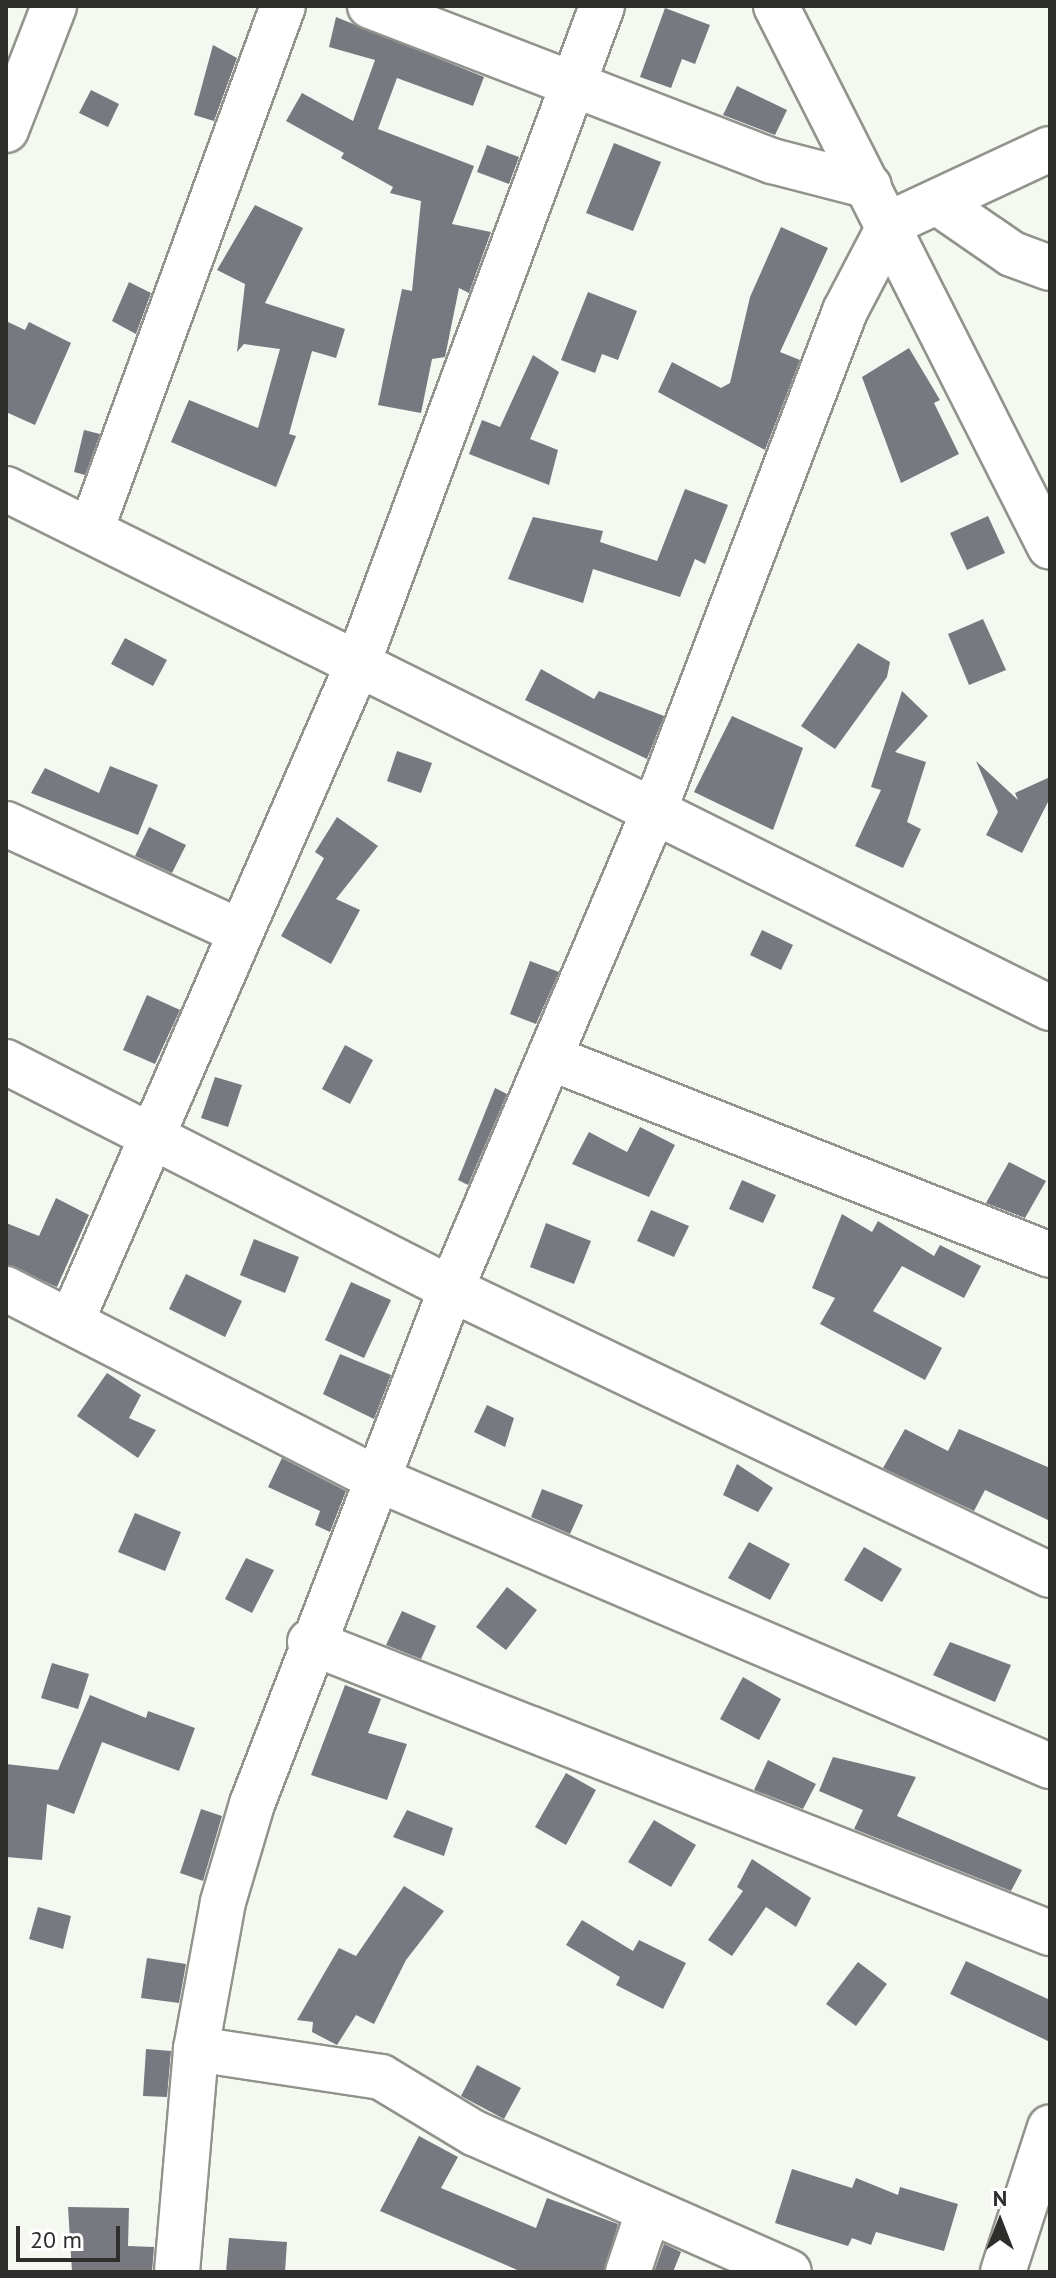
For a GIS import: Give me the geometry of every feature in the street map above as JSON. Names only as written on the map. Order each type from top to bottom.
[{"type":"street","points":[[6,130],[54,6]]},
{"type":"street","points":[[91,530],[283,6]]},
{"type":"street","points":[[370,6],[880,205],[941,205],[1050,149]]},
{"type":"street","points":[[72,1320],[151,1132],[357,666],[602,6]]},
{"type":"street","points":[[776,6],[880,205],[1050,547]]},
{"type":"street","points":[[177,2272],[196,2049],[223,1902],[310,1642],[382,1481],[451,1289],[654,811],[845,311],[880,205]]},
{"type":"street","points":[[941,205],[1012,254],[1050,268]]},
{"type":"street","points":[[6,489],[1050,1008]]},
{"type":"street","points":[[6,824],[239,931]]},
{"type":"street","points":[[551,1058],[1050,1255]]},
{"type":"street","points":[[6,1062],[151,1132],[451,1289],[1050,1575]]},
{"type":"street","points":[[6,1289],[72,1320],[382,1481],[1050,1766]]},
{"type":"street","points":[[310,1642],[1050,1933]]},
{"type":"street","points":[[196,2049],[381,2077],[474,2133],[648,2213],[789,2272]]},
{"type":"street","points":[[1003,2272],[1041,2187],[1050,2127]]},
{"type":"street","points":[[628,2272],[648,2213]]},
{"type":"building","points":[[665,8],[710,25],[695,64],[682,59],[671,88],[640,77]]},
{"type":"building","points":[[336,17],[484,77],[473,106],[397,78],[378,129],[474,166],[452,224],[491,232],[469,293],[459,288],[445,357],[432,359],[421,413],[378,405],[402,289],[412,291],[421,201],[390,193],[393,187],[341,158],[344,153],[286,121],[302,93],[353,121],[375,60],[329,47]]},
{"type":"building","points":[[213,45],[237,58],[214,121],[194,115]]},
{"type":"building","points":[[737,86],[787,110],[775,135],[723,115]]},
{"type":"building","points":[[91,90],[119,104],[108,127],[79,113]]},
{"type":"building","points":[[614,143],[661,162],[633,231],[586,213]]},
{"type":"building","points":[[487,145],[519,157],[509,184],[477,172]]},
{"type":"building","points":[[255,205],[303,228],[265,303],[345,329],[336,358],[312,351],[289,434],[296,436],[276,487],[171,442],[189,400],[258,428],[280,349],[244,344],[237,352],[245,284],[217,270]]},
{"type":"building","points":[[781,227],[828,248],[780,352],[800,360],[765,450],[658,392],[672,362],[721,388],[730,383],[750,297]]},
{"type":"building","points":[[129,282],[151,293],[136,334],[112,321]]},
{"type":"building","points":[[588,292],[637,311],[618,360],[602,354],[595,373],[561,360]]},
{"type":"building","points":[[6,321],[25,330],[29,322],[71,343],[35,425],[6,412]]},
{"type":"building","points":[[909,348],[940,400],[934,403],[959,454],[901,483],[862,377]]},
{"type":"building","points":[[533,355],[559,372],[530,439],[558,450],[549,485],[469,454],[482,420],[500,427]]},
{"type":"building","points":[[84,430],[100,434],[85,475],[74,472]]},
{"type":"building","points":[[685,489],[728,505],[705,564],[695,559],[680,597],[593,569],[583,603],[508,579],[533,517],[603,531],[600,542],[657,561]]},
{"type":"building","points":[[988,516],[1005,553],[967,570],[950,533]]},
{"type":"building","points":[[983,619],[1006,670],[969,685],[948,634]]},
{"type":"building","points":[[125,638],[167,660],[153,686],[111,664]]},
{"type":"building","points":[[858,643],[890,662],[887,677],[835,749],[801,726]]},
{"type":"building","points":[[541,669],[594,699],[599,691],[664,716],[647,759],[525,700]]},
{"type":"building","points":[[902,691],[928,716],[895,752],[926,762],[907,822],[921,829],[903,868],[855,846],[881,790],[871,787]]},
{"type":"building","points":[[732,716],[803,748],[773,830],[694,792]]},
{"type":"building","points":[[397,751],[432,763],[421,793],[387,781]]},
{"type":"building","points":[[976,761],[1018,800],[1015,793],[1050,777],[1050,798],[1022,853],[986,835],[998,812]]},
{"type":"building","points":[[110,766],[158,785],[138,835],[31,793],[45,768],[99,793]]},
{"type":"building","points":[[337,817],[378,846],[336,899],[360,910],[331,964],[281,936],[324,858],[315,852]]},
{"type":"building","points":[[149,827],[186,845],[172,873],[135,856]]},
{"type":"building","points":[[762,930],[793,945],[781,970],[750,955]]},
{"type":"building","points":[[530,961],[559,972],[536,1024],[510,1014]]},
{"type":"building","points":[[147,995],[180,1010],[155,1064],[123,1050]]},
{"type":"building","points":[[345,1045],[373,1060],[350,1104],[322,1089]]},
{"type":"building","points":[[215,1077],[242,1085],[228,1127],[201,1118]]},
{"type":"building","points":[[495,1088],[507,1094],[468,1185],[458,1180]]},
{"type":"building","points":[[640,1127],[675,1145],[649,1197],[572,1164],[589,1132],[627,1152]]},
{"type":"building","points":[[1009,1162],[1046,1181],[1025,1218],[986,1203]]},
{"type":"building","points":[[742,1180],[776,1195],[763,1223],[729,1209]]},
{"type":"building","points":[[56,1198],[89,1215],[57,1287],[6,1264],[6,1223],[39,1236]]},
{"type":"building","points":[[651,1210],[689,1226],[674,1257],[637,1241]]},
{"type":"building","points":[[842,1214],[872,1232],[878,1221],[934,1256],[940,1245],[981,1266],[964,1298],[902,1266],[873,1311],[942,1348],[925,1380],[820,1324],[835,1298],[812,1288]]},
{"type":"building","points":[[546,1223],[591,1241],[574,1284],[530,1267]]},
{"type":"building","points":[[254,1239],[299,1257],[285,1293],[240,1275]]},
{"type":"building","points":[[186,1274],[242,1301],[225,1337],[169,1309]]},
{"type":"building","points":[[351,1282],[391,1300],[364,1358],[325,1340]]},
{"type":"building","points":[[340,1354],[391,1375],[374,1419],[323,1394]]},
{"type":"building","points":[[107,1373],[141,1395],[129,1418],[156,1430],[138,1458],[77,1416]]},
{"type":"building","points":[[487,1405],[514,1418],[505,1447],[474,1432]]},
{"type":"building","points":[[905,1429],[948,1451],[959,1429],[1050,1468],[1050,1521],[985,1490],[974,1511],[883,1468]]},
{"type":"building","points":[[282,1458],[346,1491],[330,1532],[315,1525],[320,1511],[268,1487]]},
{"type":"building","points":[[737,1464],[773,1488],[758,1512],[723,1495]]},
{"type":"building","points":[[542,1489],[583,1505],[570,1534],[531,1517]]},
{"type":"building","points":[[135,1513],[181,1532],[165,1571],[118,1552]]},
{"type":"building","points":[[749,1542],[790,1564],[770,1600],[728,1578]]},
{"type":"building","points":[[864,1547],[902,1569],[882,1602],[844,1580]]},
{"type":"building","points":[[246,1558],[274,1570],[252,1613],[225,1599]]},
{"type":"building","points":[[507,1587],[537,1610],[506,1650],[476,1627]]},
{"type":"building","points":[[402,1611],[436,1626],[421,1659],[386,1645]]},
{"type":"building","points":[[950,1642],[1011,1665],[995,1702],[933,1675]]},
{"type":"building","points":[[52,1663],[89,1674],[78,1709],[41,1698]]},
{"type":"building","points":[[743,1677],[781,1699],[759,1740],[720,1719]]},
{"type":"building","points":[[345,1685],[381,1699],[368,1733],[407,1744],[387,1800],[311,1775]]},
{"type":"building","points":[[90,1695],[146,1718],[148,1711],[195,1728],[179,1771],[102,1742],[74,1814],[47,1804],[42,1860],[6,1857],[6,1764],[58,1770]]},
{"type":"building","points":[[833,1757],[916,1777],[897,1816],[1022,1870],[1011,1891],[854,1829],[863,1810],[819,1791]]},
{"type":"building","points":[[768,1760],[816,1784],[803,1809],[754,1790]]},
{"type":"building","points":[[566,1773],[596,1790],[566,1845],[535,1827]]},
{"type":"building","points":[[201,1809],[222,1816],[203,1881],[180,1873]]},
{"type":"building","points":[[407,1810],[453,1828],[444,1856],[393,1837]]},
{"type":"building","points":[[654,1820],[696,1845],[671,1887],[628,1862]]},
{"type":"building","points":[[752,1859],[811,1898],[796,1927],[766,1907],[732,1956],[708,1940],[743,1891],[737,1887]]},
{"type":"building","points":[[404,1886],[444,1911],[406,1960],[374,2024],[356,2015],[337,2045],[312,2032],[313,2022],[297,2020],[339,1948],[356,1956]]},
{"type":"building","points":[[38,1907],[71,1916],[63,1949],[29,1939]]},
{"type":"building","points":[[582,1920],[633,1951],[639,1940],[686,1963],[663,2009],[616,1985],[620,1977],[566,1945]]},
{"type":"building","points":[[147,1958],[186,1964],[179,2003],[141,1998]]},
{"type":"building","points":[[966,1961],[1050,2000],[1050,2042],[950,1994]]},
{"type":"building","points":[[858,1962],[887,1984],[856,2026],[826,2004]]},
{"type":"building","points":[[146,2049],[171,2051],[167,2097],[143,2096]]},
{"type":"building","points":[[477,2065],[521,2088],[504,2119],[461,2096]]},
{"type":"building","points":[[419,2136],[458,2157],[441,2188],[536,2228],[547,2198],[618,2224],[604,2272],[522,2272],[380,2211]]},
{"type":"building","points":[[792,2169],[852,2188],[856,2178],[898,2195],[900,2187],[958,2204],[944,2251],[876,2232],[871,2245],[852,2238],[848,2246],[775,2223]]},
{"type":"building","points":[[68,2207],[129,2208],[128,2246],[154,2247],[152,2272],[72,2272]]},
{"type":"building","points":[[229,2238],[287,2242],[285,2272],[226,2272]]},
{"type":"building","points":[[664,2244],[681,2252],[673,2272],[654,2272]]}]
